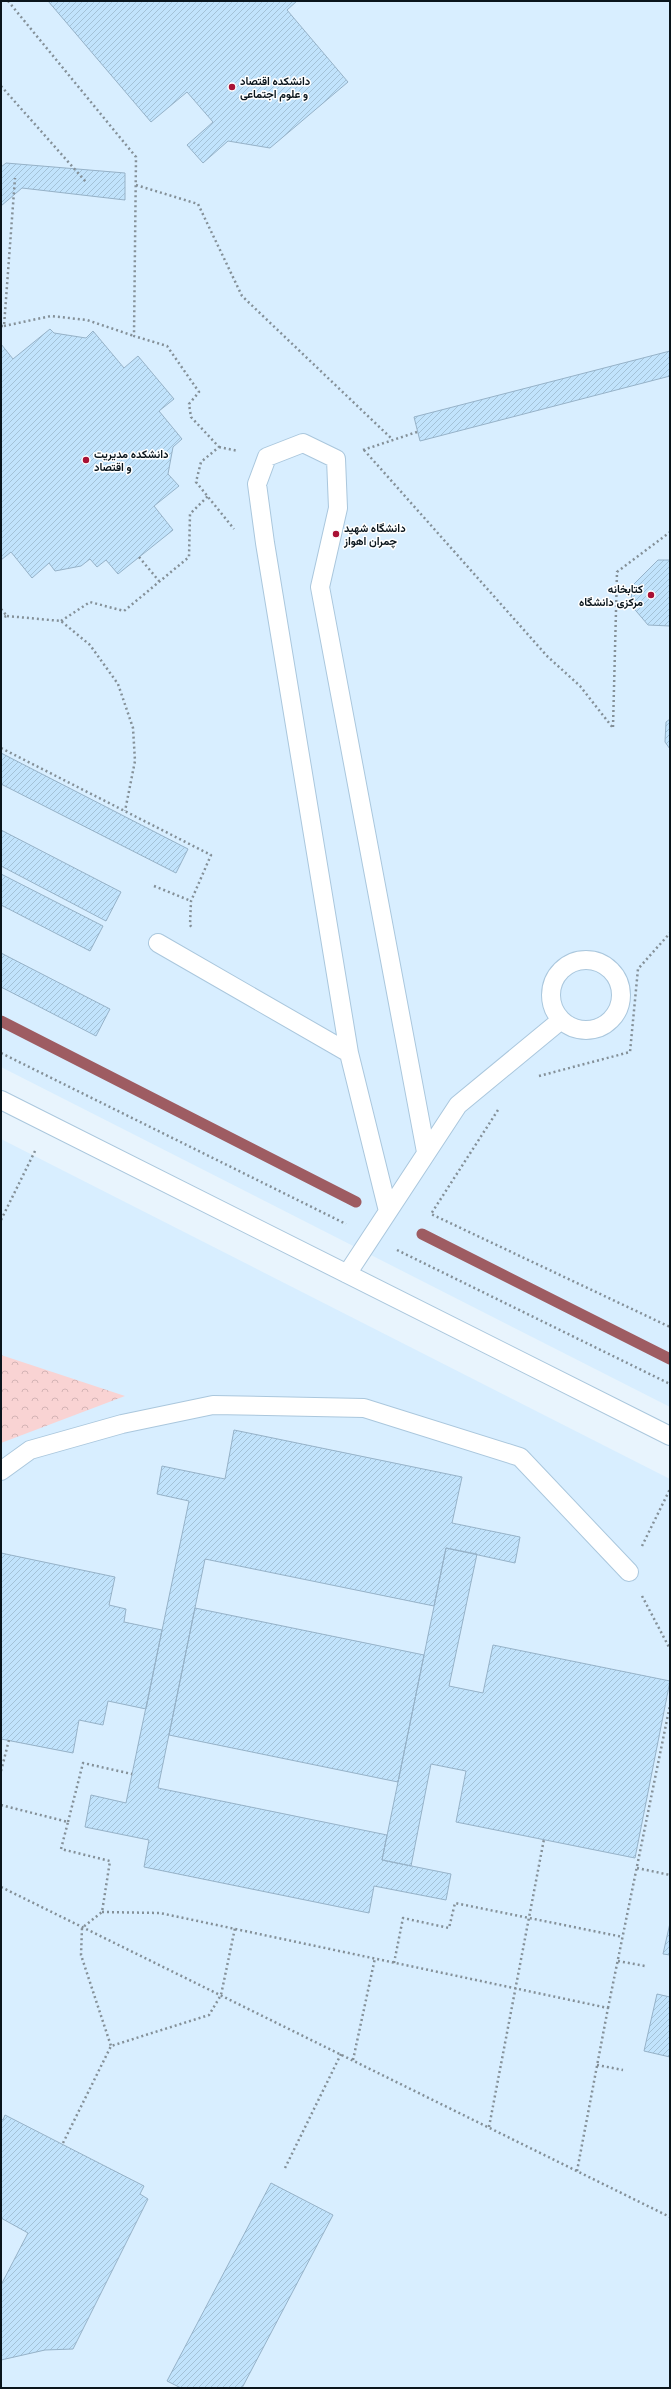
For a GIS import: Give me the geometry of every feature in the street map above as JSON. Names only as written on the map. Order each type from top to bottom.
[{"type":"lane","points":[[388,1210],[349,1053],[266,551],[257,484],[267,457],[303,443],[336,459],[338,508],[320,587],[426,1152]]},
{"type":"lane","points":[[158,943],[349,1053]]},
{"type":"lane","points":[[347,1274],[458,1105],[561,1020]]},
{"type":"lane","points":[[1,1100],[670,1436]]},
{"type":"lane","points":[[1,1471],[30,1450],[122,1424],[213,1405],[364,1408],[520,1457],[629,1572]]},
{"type":"path","points":[[8,1],[136,156],[134,336]]},
{"type":"path","points":[[1,86],[86,182]]},
{"type":"path","points":[[15,178],[3,326],[51,316],[87,320],[167,346],[199,392],[188,404],[191,417],[219,447],[201,462],[196,482],[237,534]]},
{"type":"path","points":[[136,185],[198,204],[242,296],[392,439]]},
{"type":"path","points":[[336,459],[392,439],[418,432]]},
{"type":"path","points":[[364,450],[547,656],[580,686],[613,728],[617,572],[670,532]]},
{"type":"path","points":[[61,621],[90,602],[124,611],[189,557],[190,514],[208,496]]},
{"type":"path","points":[[139,557],[159,581]]},
{"type":"path","points":[[1,609],[7,616]]},
{"type":"path","points":[[1,618],[7,616],[61,621],[90,646],[118,684],[133,728],[135,761],[125,811]]},
{"type":"path","points":[[1,748],[211,855],[191,901],[190,925],[194,931]]},
{"type":"path","points":[[154,886],[191,901]]},
{"type":"path","points":[[532,1078],[630,1052],[638,969],[670,933]]},
{"type":"path","points":[[1,1052],[371,1237],[670,1384]]},
{"type":"path","points":[[500,1108],[431,1214],[670,1327]]},
{"type":"path","points":[[1,1220],[49,1124]]},
{"type":"path","points":[[577,2171],[608,2008],[670,1705]]},
{"type":"path","points":[[1,1771],[9,1740]]},
{"type":"path","points":[[102,1912],[110,1861],[61,1849],[83,1763],[132,1774]]},
{"type":"path","points":[[1,1805],[68,1822]]},
{"type":"path","points":[[490,2127],[544,1839]]},
{"type":"path","points":[[637,1868],[670,1875]]},
{"type":"path","points":[[1,1887],[670,2217]]},
{"type":"path","points":[[394,1962],[403,1918],[449,1928],[455,1903],[623,1937]]},
{"type":"path","points":[[64,2144],[111,2046],[81,1955],[82,1928],[102,1912],[160,1913],[608,2008]]},
{"type":"path","points":[[111,2046],[209,2015],[221,1995],[235,1928]]},
{"type":"path","points":[[353,2060],[375,1958]]},
{"type":"path","points":[[618,1961],[645,1966]]},
{"type":"path","points":[[285,2168],[341,2054]]},
{"type":"path","points":[[597,2065],[623,2070]]},
{"type":"shaded area","name":"دانشگاه شهید چمران اهواز","points":[[1,1],[670,1],[670,1407],[1,1067]]},
{"type":"shaded area","points":[[1,1139],[670,1479],[670,2388],[1,2388]]},
{"type":"green space","points":[[1,1355],[125,1396],[1,1443]]},
{"type":"building","name":"دانشکده اقتصاد و علوم اجتماعی","points":[[48,1],[297,1],[287,10],[348,82],[270,148],[228,141],[203,163],[187,145],[213,122],[187,92],[151,122]]},
{"type":"building","points":[[6,163],[125,173],[125,200],[22,188],[1,206],[1,167]]},
{"type":"building","name":"دانشکده مدیریت و اقتصاد","points":[[50,329],[54,333],[86,338],[93,331],[124,368],[138,356],[174,399],[159,411],[182,439],[173,447],[168,474],[179,486],[154,506],[173,530],[118,574],[106,560],[97,567],[90,559],[81,566],[55,571],[49,563],[32,578],[11,552],[1,560],[1,344],[13,359]]},
{"type":"building","points":[[670,351],[670,376],[420,441],[414,417]]},
{"type":"building","name":"کتابخانه مرکزی دانشگاه","points":[[658,560],[670,560],[670,626],[648,625],[631,605],[632,586]]},
{"type":"building","points":[[670,719],[670,749],[665,742],[666,722]]},
{"type":"building","points":[[1,753],[188,849],[176,873],[1,784]]},
{"type":"building","points":[[1,830],[121,892],[106,921],[1,866]]},
{"type":"building","points":[[1,874],[103,926],[90,951],[1,905]]},
{"type":"building","points":[[1,953],[110,1009],[96,1036],[1,987]]},
{"type":"building","points":[[234,1430],[462,1477],[452,1523],[520,1537],[515,1563],[446,1548],[434,1606],[205,1559],[158,1788],[387,1835],[382,1860],[451,1874],[446,1900],[374,1886],[369,1913],[144,1867],[149,1840],[85,1827],[91,1795],[126,1803],[189,1501],[157,1494],[162,1466],[225,1479]]},
{"type":"building","points":[[446,1548],[477,1554],[449,1686],[483,1693],[493,1645],[670,1681],[635,1858],[456,1822],[466,1771],[431,1764],[411,1866],[382,1860]]},
{"type":"building","points":[[1,1553],[115,1577],[109,1605],[126,1609],[124,1622],[162,1630],[146,1709],[108,1701],[103,1725],[79,1720],[73,1753],[1,1739]]},
{"type":"building","points":[[195,1608],[424,1655],[398,1782],[169,1735]]},
{"type":"building","points":[[670,1923],[670,1955],[663,1954]]},
{"type":"building","points":[[657,1994],[670,1997],[670,2057],[644,2051]]},
{"type":"building","points":[[5,2115],[144,2186],[140,2194],[148,2199],[73,2349],[45,2350],[1,2360],[1,2285],[28,2233],[1,2218],[1,2119],[3,2120]]},
{"type":"building","points":[[271,2183],[333,2215],[242,2388],[181,2388],[167,2381]]},
{"type":"waterway","points":[[1,1021],[356,1202]]},
{"type":"waterway","points":[[422,1234],[670,1359]]},
{"type":"place","name":"دانشکده اقتصاد و علوم اجتماعی","points":[[232,87]]},
{"type":"place","name":"دانشکده مدیریت و اقتصاد","points":[[86,460]]},
{"type":"place","name":"دانشگاه شهید چمران اهواز","points":[[336,534]]},
{"type":"place","name":"کتابخانه مرکزی دانشگاه","points":[[651,595]]}]
